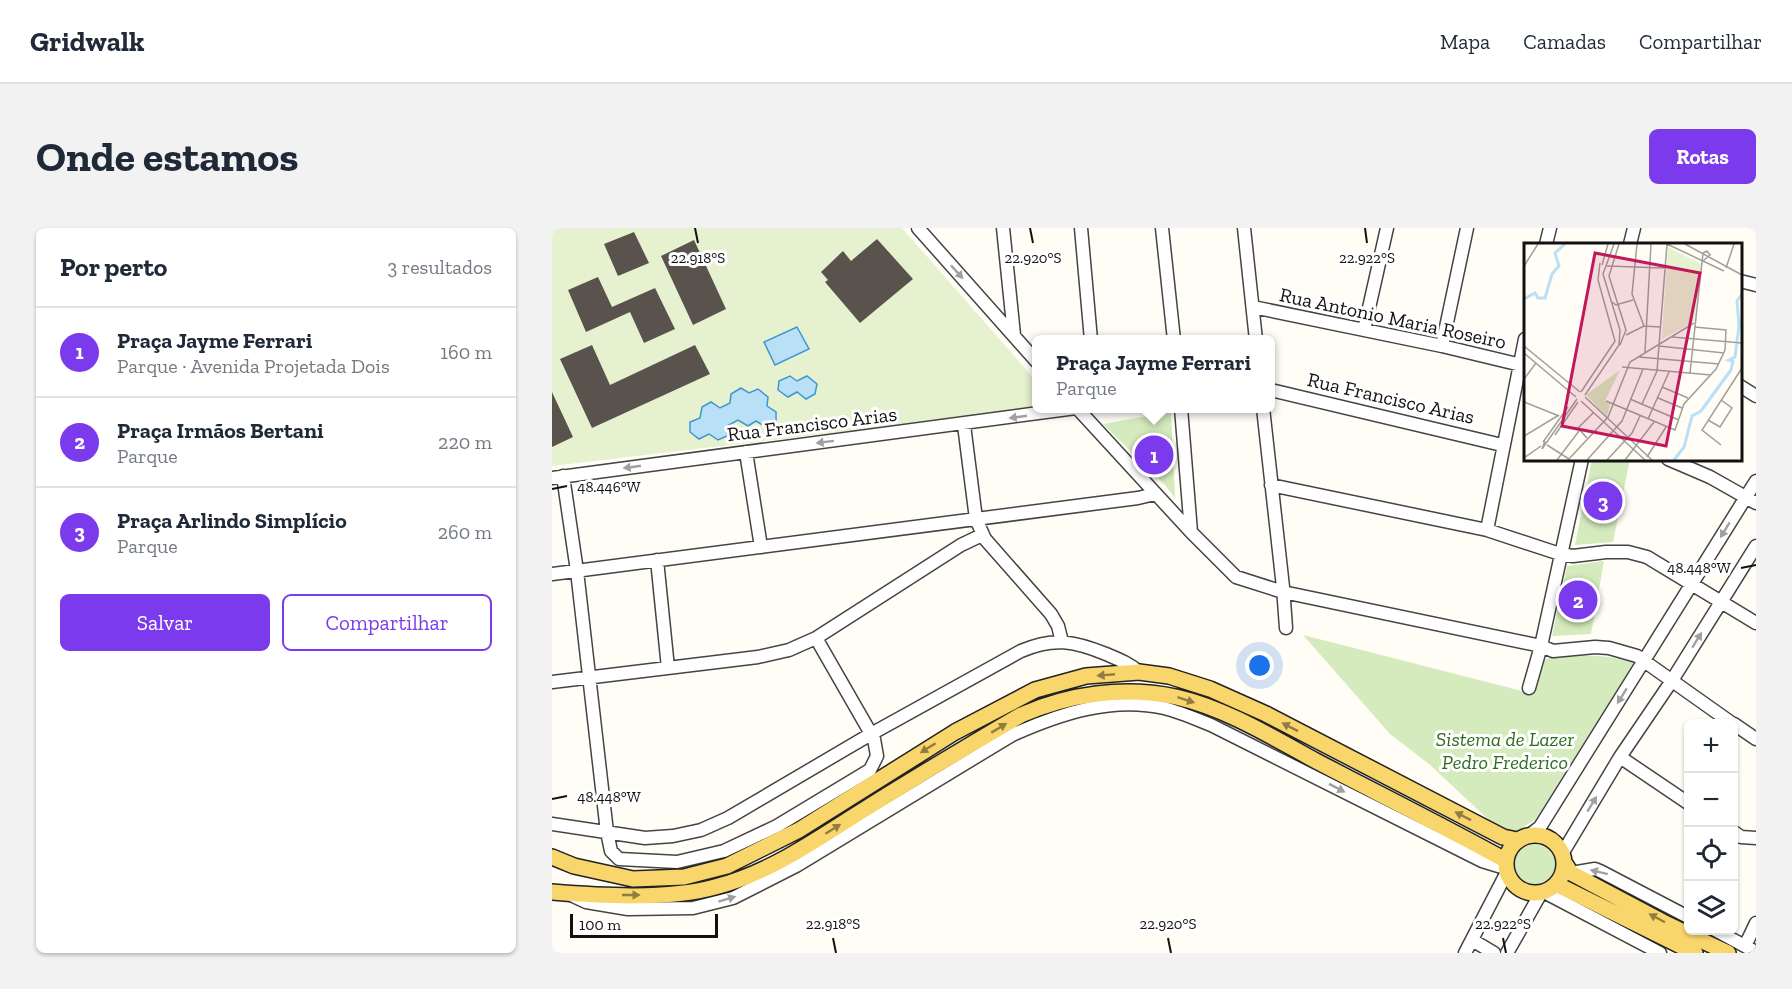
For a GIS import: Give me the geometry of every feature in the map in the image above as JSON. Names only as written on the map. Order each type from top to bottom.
[{"type":"main road","points":[[552,857],[574,866],[633,879],[684,877],[727,866],[799,830],[954,732],[1035,690],[1086,676],[1139,672],[1169,676],[1210,689],[1266,714],[1503,837],[1546,836],[1559,847],[1566,863],[1667,924],[1728,953]]},
{"type":"main road","points":[[560,892],[679,894],[715,887],[752,875],[807,845],[1021,715],[1045,704],[1065,699],[1097,693],[1135,691],[1176,697],[1212,709],[1260,731],[1506,867]]},
{"type":"main road","points":[[1524,837],[1507,852],[1506,867],[1511,882],[1517,887],[1530,893],[1547,890],[1695,953]]},
{"type":"main road","points":[[1547,890],[1564,870],[1566,863]]},
{"type":"street","points":[[918,228],[1032,356]]},
{"type":"street","points":[[1003,228],[1014,335]]},
{"type":"street","points":[[1081,228],[1091,335]]},
{"type":"street","points":[[1162,228],[1174,335]]},
{"type":"street","points":[[1244,228],[1256,335]]},
{"type":"street","points":[[1364,330],[1387,228]]},
{"type":"street","points":[[1442,346],[1467,228]]},
{"type":"street","points":[[1546,243],[1550,228]]},
{"type":"street","points":[[1630,243],[1634,228]]},
{"type":"street","points":[[1741,281],[1756,285]]},
{"type":"street","name":"Rua Antonio Maria Roseiro","points":[[1253,307],[1442,346],[1522,366]]},
{"type":"street","points":[[1486,530],[1524,348]]},
{"type":"street","points":[[1741,388],[1756,396]]},
{"type":"street","name":"Rua Francisco Arias","points":[[1275,391],[1502,445]]},
{"type":"street","name":"Rua Francisco Arias","points":[[558,477],[964,425],[1032,413]]},
{"type":"street","points":[[1081,413],[1236,577],[1284,592],[1541,646],[1553,651],[1594,646],[1637,656],[1726,719]]},
{"type":"street","points":[[1181,413],[1191,532]]},
{"type":"street","points":[[1264,413],[1286,628]]},
{"type":"street","points":[[964,425],[976,519],[981,535],[1051,614],[1059,626],[1062,642]]},
{"type":"street","points":[[746,452],[761,547]]},
{"type":"street","points":[[1529,688],[1541,646],[1582,460]]},
{"type":"street","points":[[1670,460],[1710,477],[1751,500]]},
{"type":"street","points":[[558,477],[577,571],[611,851],[619,859],[677,862],[724,851],[777,826],[870,770],[877,750],[871,734],[816,638]]},
{"type":"street","points":[[1524,837],[1540,827],[1693,584],[1751,500],[1756,480]]},
{"type":"street","points":[[1271,485],[1486,530],[1560,554],[1573,556],[1628,552],[1647,557],[1756,623]]},
{"type":"street","points":[[552,574],[1155,494]]},
{"type":"street","points":[[552,682],[768,656],[789,650],[816,638],[961,545],[981,535]]},
{"type":"street","points":[[1684,914],[1600,870],[1566,863],[1620,758],[1671,682],[1756,546]]},
{"type":"street","points":[[657,560],[668,668]]},
{"type":"street","points":[[552,824],[645,838],[686,834],[715,824],[1021,651],[1041,644],[1062,642],[1082,644],[1130,664],[1139,672]]},
{"type":"street","points":[[1738,727],[1756,739]]},
{"type":"street","points":[[1620,758],[1684,799]]},
{"type":"street","points":[[838,789],[879,778]]},
{"type":"street","points":[[759,850],[777,826]]},
{"type":"street","points":[[1738,835],[1756,838]]},
{"type":"street","points":[[1465,953],[1506,867]]},
{"type":"street","points":[[1507,953],[1547,890],[1660,953]]},
{"type":"street","points":[[1724,935],[1751,949],[1756,922]]},
{"type":"street","points":[[1472,940],[1494,953]]},
{"type":"green space","points":[[552,228],[902,228],[1032,376],[1032,407],[1028,410],[552,466]]},
{"type":"green space","points":[[1171,413],[1175,498],[1166,486],[1103,424]]},
{"type":"green space","points":[[1592,460],[1630,460],[1613,542],[1575,545]]},
{"type":"green space","points":[[1604,561],[1591,634],[1552,636],[1567,566]]},
{"type":"green space","name":"Sistema de Lazer Pedro Frederico","points":[[1303,635],[1534,694],[1544,659],[1589,656],[1634,662],[1535,820],[1515,832],[1492,823],[1429,764],[1390,734]]},
{"type":"green space","points":[[1535,844],[1549,850],[1555,864],[1549,878],[1535,884],[1521,878],[1515,864],[1521,850]]},
{"type":"water","points":[[797,327],[809,349],[775,365],[764,342]]},
{"type":"water","points":[[790,376],[797,381],[807,376],[817,384],[815,394],[806,399],[797,392],[788,397],[778,390],[779,381]]},
{"type":"water","points":[[741,388],[749,393],[758,389],[768,397],[767,406],[776,412],[776,424],[766,427],[756,421],[748,426],[738,420],[727,426],[727,436],[718,440],[709,434],[699,439],[690,432],[690,422],[700,418],[702,407],[711,402],[720,408],[730,403],[731,394]]},
{"type":"building","points":[[634,232],[649,263],[618,276],[604,244]]},
{"type":"building","points":[[877,239],[913,279],[860,323],[825,282],[828,280],[821,272],[843,251],[851,261]]},
{"type":"building","points":[[694,240],[726,309],[693,325],[661,256]]},
{"type":"building","points":[[598,277],[612,307],[655,288],[675,329],[644,343],[630,312],[586,332],[568,290]]},
{"type":"building","points":[[592,345],[610,385],[695,345],[710,374],[592,428],[560,359]]},
{"type":"building","points":[[552,392],[573,437],[552,447]]},
{"type":"place","name":"Praça Jayme Ferrari","points":[[1154,455]]},
{"type":"place","name":"Praça Arlindo Simplício","points":[[1603,501]]},
{"type":"place","name":"Praça Irmãos Bertani","points":[[1578,600]]}]
